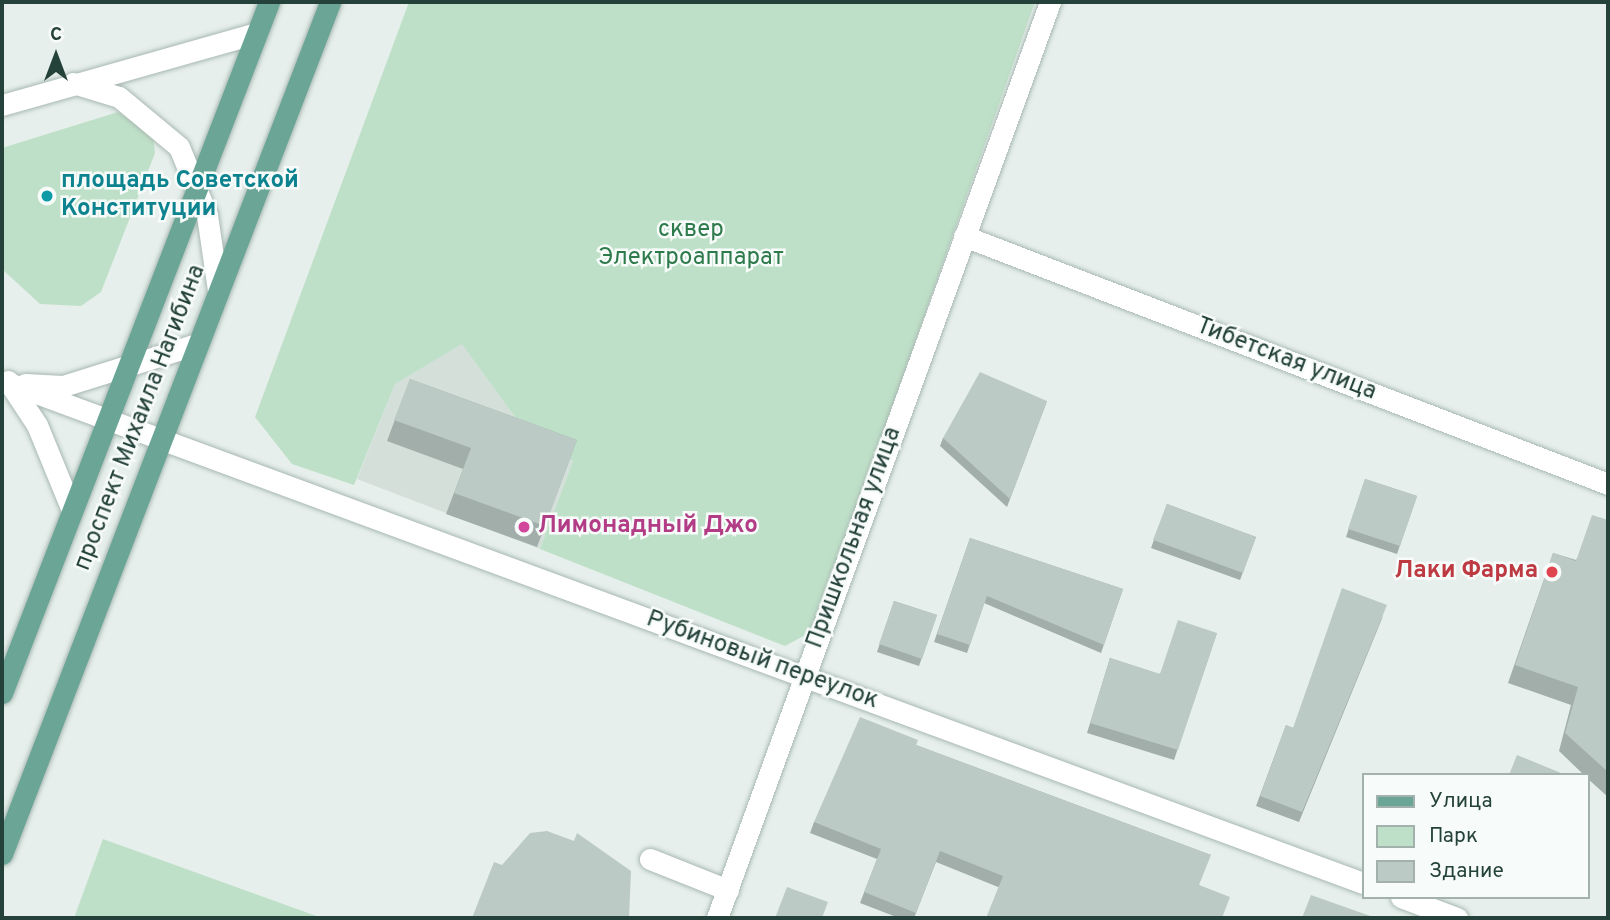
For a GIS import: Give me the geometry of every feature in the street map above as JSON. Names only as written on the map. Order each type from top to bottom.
[{"type":"main road","name":"проспект Михаила Нагибина","points":[[2,693],[71,508],[269,2]]},
{"type":"main road","name":"проспект Михаила Нагибина","points":[[2,854],[330,2]]},
{"type":"street","name":"Пришкольная улица","points":[[717,918],[1050,2]]},
{"type":"street","points":[[2,105],[257,33]]},
{"type":"street","points":[[73,83],[119,97],[153,121],[179,147],[207,215],[218,290]]},
{"type":"street","name":"Тибетская улица","points":[[964,236],[1608,484]]},
{"type":"street","points":[[6,379],[63,386],[126,369],[197,344]]},
{"type":"street","points":[[6,379],[105,422],[159,441]]},
{"type":"street","points":[[6,379],[37,425],[71,508]]},
{"type":"street","name":"Рубиновый переулок","points":[[159,441],[1362,883]]},
{"type":"street","points":[[650,859],[728,890]]},
{"type":"street","points":[[1406,899],[1457,918]]},
{"type":"shaded area","points":[[462,343],[518,421],[514,439],[573,461],[540,549],[357,479],[395,384]]},
{"type":"green space","name":"cквер Электроаппарат","points":[[409,2],[1035,2],[813,631],[785,646],[540,549],[573,461],[514,439],[518,421],[462,344],[395,384],[354,485],[292,464],[255,417]]},
{"type":"green space","points":[[118,112],[153,136],[155,153],[101,292],[81,306],[40,304],[2,269],[2,148]]},
{"type":"green space","points":[[103,839],[322,918],[74,918]]},
{"type":"building","points":[[980,372],[1047,401],[1010,499],[943,438]]},
{"type":"building","name":"Лимонадный Джо","points":[[410,379],[577,440],[545,526],[454,493],[471,448],[394,420]]},
{"type":"building","points":[[1365,479],[1417,496],[1400,546],[1348,529]]},
{"type":"building","points":[[1167,504],[1256,537],[1243,573],[1153,540]]},
{"type":"building","points":[[1592,515],[1608,520],[1608,772],[1565,733],[1578,687],[1515,665],[1553,553],[1576,561]]},
{"type":"building","points":[[970,538],[1123,589],[1104,645],[987,596],[970,645],[937,634]]},
{"type":"building","points":[[1342,588],[1387,605],[1302,812],[1260,796],[1286,725],[1293,728]]},
{"type":"building","points":[[894,601],[937,615],[922,659],[879,644]]},
{"type":"building","points":[[1178,620],[1217,633],[1178,750],[1090,723],[1110,658],[1160,674]]},
{"type":"building","points":[[860,717],[918,740],[916,745],[1211,855],[1199,885],[1230,897],[1222,918],[986,918],[1003,876],[940,851],[916,913],[864,892],[881,849],[814,822]]},
{"type":"building","points":[[1517,755],[1561,773],[1510,773]]},
{"type":"building","points":[[547,831],[574,841],[577,833],[631,871],[629,918],[472,918],[494,862],[502,865],[530,833]]},
{"type":"building","points":[[787,887],[828,902],[822,918],[775,918]]},
{"type":"building","points":[[1311,895],[1376,918],[1302,918]]},
{"type":"place","name":"площадь Советской Конституции","points":[[47,196]]},
{"type":"place","name":"Лимонадный Джо","points":[[524,527]]},
{"type":"place","name":"Лаки Фарма","points":[[1552,572]]}]
